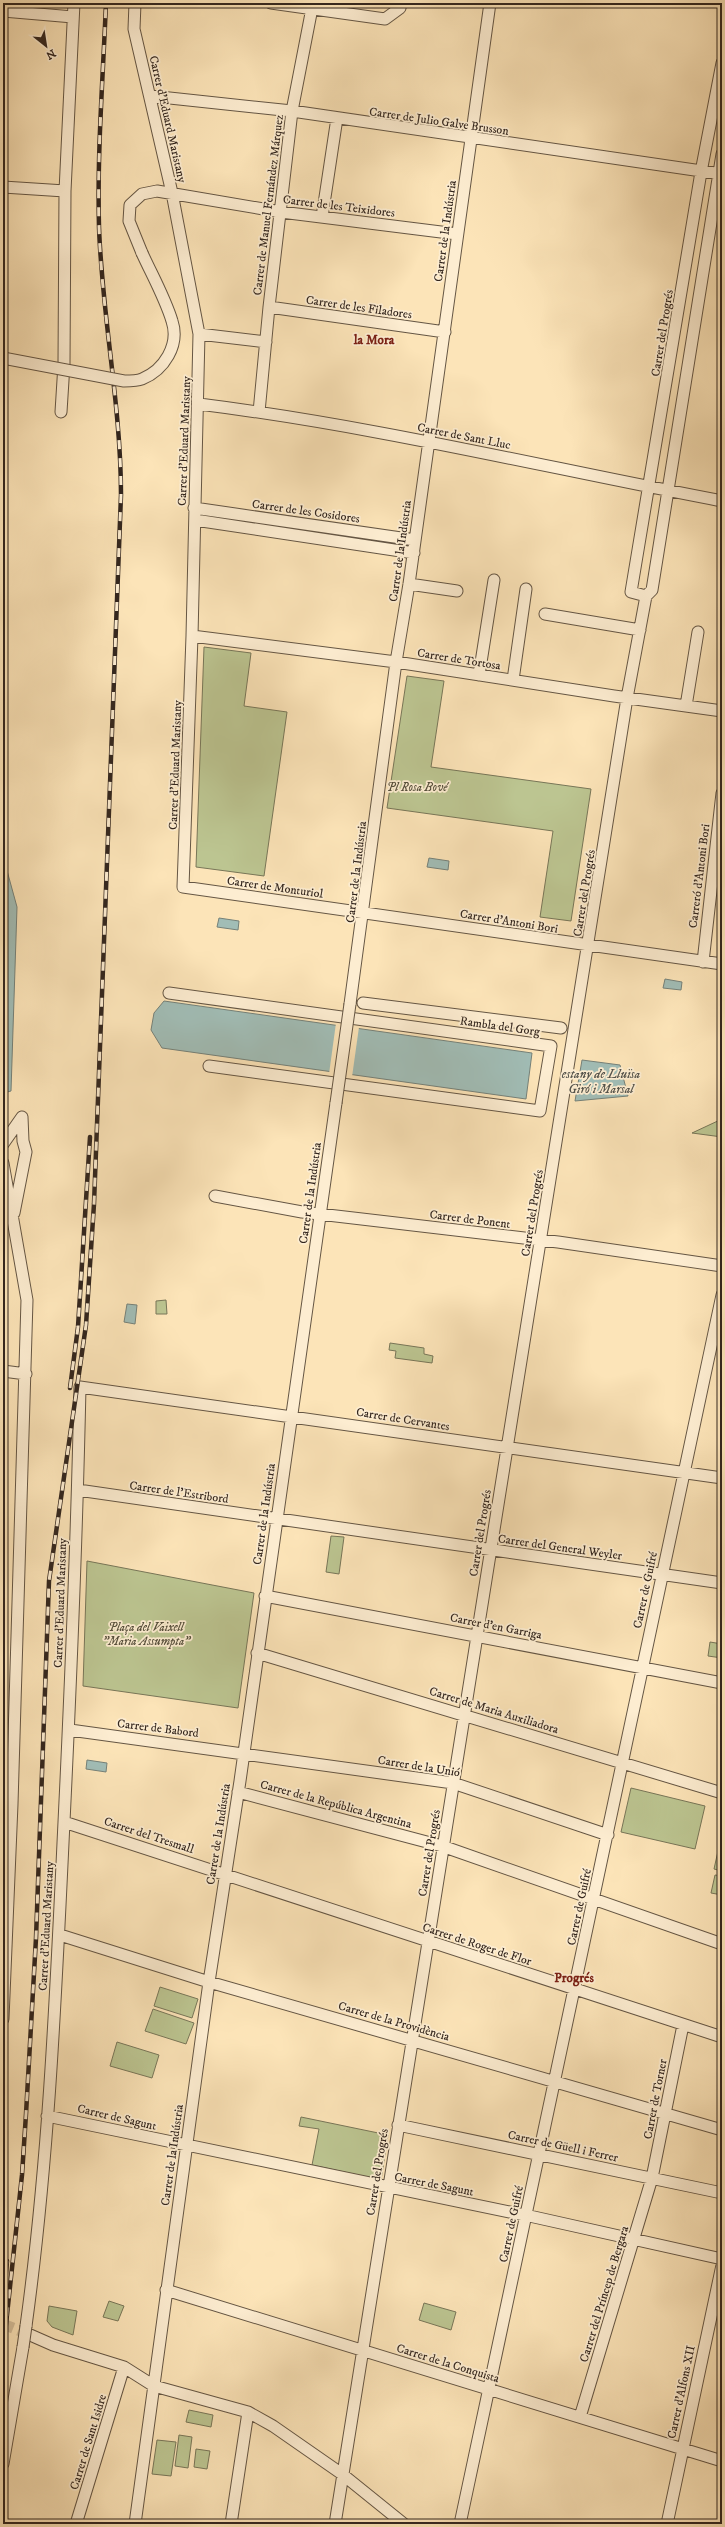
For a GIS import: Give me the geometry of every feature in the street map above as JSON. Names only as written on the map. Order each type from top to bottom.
[{"type":"street","points":[[61,412],[64,364],[65,192],[74,3]]},
{"type":"street","name":"Carrer d'Eduard Maristany","points":[[135,3],[134,29],[151,96],[172,193],[199,334],[199,404],[194,508],[192,636],[183,887]]},
{"type":"street","points":[[271,3],[312,6],[385,19],[400,5]]},
{"type":"street","name":"Carrer de la Indústria","points":[[135,2524],[209,1982],[244,1753],[265,1596],[364,912],[396,662],[410,584],[428,442],[445,332],[457,234],[490,3]]},
{"type":"street","name":"Carrer de Manuel Fernández Márquez","points":[[259,412],[269,307],[292,111],[312,6]]},
{"type":"street","points":[[3,11],[73,17]]},
{"type":"street","name":"Carrer del Progrés","points":[[646,596],[632,592],[701,172],[722,63]]},
{"type":"street","name":"Carrer de Julio Galve Brusson","points":[[151,96],[292,111],[471,139],[721,174]]},
{"type":"street","points":[[322,217],[337,118]]},
{"type":"street","name":"Carrer del Progrés","points":[[334,2524],[442,1846],[589,946],[627,698],[646,596],[652,590],[721,174],[722,154]]},
{"type":"street","points":[[3,187],[65,192]]},
{"type":"street","name":"Carrer de les Teixidores","points":[[3,358],[124,381],[141,379],[157,370],[168,358],[174,342],[173,322],[129,220],[130,205],[142,194],[157,191],[281,212],[457,234]]},
{"type":"street","name":"Carrer de les Filadores","points":[[269,307],[445,332]]},
{"type":"street","points":[[199,334],[266,342]]},
{"type":"street","name":"Carrer de Sant Lluc","points":[[199,404],[259,412],[428,442],[722,501]]},
{"type":"street","name":"Carrer de les Cosidores","points":[[194,508],[415,540]]},
{"type":"street","name":"Carrer de les Cosidores","points":[[195,520],[414,553]]},
{"type":"street","points":[[479,675],[494,580]]},
{"type":"street","points":[[410,584],[457,591]]},
{"type":"street","points":[[513,680],[526,589]]},
{"type":"street","points":[[545,614],[640,630]]},
{"type":"street","points":[[686,706],[698,632]]},
{"type":"street","name":"Carrer de Tortosa","points":[[192,636],[396,662],[627,698],[722,711]]},
{"type":"street","name":"Carreró d'Antoni Bori","points":[[703,962],[722,793]]},
{"type":"street","name":"Carrer de Monturiol","points":[[183,887],[364,912]]},
{"type":"street","name":"Carrer d'Antoni Bori","points":[[364,912],[589,946],[722,964]]},
{"type":"street","name":"Rambla del Gorg","points":[[169,993],[551,1046],[540,1111],[209,1066]]},
{"type":"street","points":[[363,1002],[561,1028]]},
{"type":"street","points":[[3,1143],[22,1117],[25,1158],[13,1220]]},
{"type":"street","points":[[3,1143],[13,1137],[23,1141]]},
{"type":"street","points":[[3,1157],[7,1162],[14,1164],[25,1158]]},
{"type":"street","points":[[3,1163],[27,1300],[26,1374],[3,2019]]},
{"type":"street","name":"Carrer de Ponent","points":[[215,1196],[320,1214],[541,1241],[722,1266]]},
{"type":"street","name":"Carrer de Guifré","points":[[464,2522],[526,2215],[722,1295]]},
{"type":"street","points":[[3,1371],[26,1374]]},
{"type":"street","name":"Carrer d'Eduard Maristany","points":[[3,2464],[27,2330],[37,2246],[60,1935],[64,1822],[70,1730],[74,1547],[78,1490],[80,1387]]},
{"type":"street","name":"Carrer de Cervantes","points":[[80,1387],[722,1478]]},
{"type":"street","name":"Carrer de l'Estribord","points":[[78,1490],[276,1520]]},
{"type":"street","name":"Carrer del General Weyler","points":[[276,1520],[722,1583]]},
{"type":"street","name":"Carrer d'en Garriga","points":[[265,1596],[477,1635],[722,1683]]},
{"type":"street","name":"Carrer de Maria Auxiliadora","points":[[258,1653],[722,1793]]},
{"type":"street","name":"Carrer de Babord","points":[[70,1730],[244,1753]]},
{"type":"street","name":"Carrer de la Unió","points":[[244,1753],[453,1783],[608,1834]]},
{"type":"street","name":"Carrer de la República Argentina","points":[[238,1792],[442,1846],[722,1944]]},
{"type":"street","name":"Carrer del Tresmall","points":[[64,1822],[225,1874]]},
{"type":"street","name":"Carrer de Roger de Flor","points":[[225,1874],[722,2037]]},
{"type":"street","name":"Carrer de la Providència","points":[[60,1935],[209,1982],[412,2039],[554,2082],[722,2130]]},
{"type":"street","name":"Carrer de Torner","points":[[652,2178],[683,2025]]},
{"type":"street","name":"Carrer de Sagunt","points":[[47,2116],[388,2188],[526,2215],[722,2258]]},
{"type":"street","name":"Carrer de Güell i Ferrer","points":[[398,2125],[722,2193]]},
{"type":"street","name":"Carrer del Príncep de Bergara","points":[[580,2417],[652,2178]]},
{"type":"street","name":"Carrer d'Alfons XII","points":[[667,2524],[722,2265]]},
{"type":"street","name":"Carrer de la Conquista","points":[[166,2290],[722,2461]]},
{"type":"street","points":[[27,2330],[53,2345],[124,2367],[154,2386],[248,2412],[272,2426],[342,2474],[404,2524]]},
{"type":"street","name":"Carrer de Sant Isidre","points":[[76,2524],[124,2367]]},
{"type":"street","points":[[231,2524],[248,2412]]},
{"type":"green space","points":[[204,647],[251,653],[244,706],[287,712],[264,876],[196,867]]},
{"type":"green space","name":"Pl Rosa Bové","points":[[407,676],[444,681],[431,767],[591,789],[571,921],[540,917],[553,831],[387,808]]},
{"type":"green space","points":[[722,1119],[722,1137],[692,1133]]},
{"type":"green space","points":[[166,1300],[167,1314],[156,1314],[156,1301]]},
{"type":"green space","points":[[390,1343],[424,1348],[424,1354],[433,1356],[432,1363],[395,1358],[396,1351],[389,1350]]},
{"type":"green space","points":[[331,1536],[344,1537],[339,1574],[326,1572]]},
{"type":"green space","name":"Plaça del Vaixell \"Maria Assumpta\"","points":[[87,1561],[254,1593],[238,1708],[83,1686]]},
{"type":"green space","points":[[710,1642],[722,1644],[722,1658],[708,1656]]},
{"type":"green space","points":[[631,1788],[705,1806],[695,1849],[621,1832]]},
{"type":"green space","points":[[718,1851],[722,1851],[722,1871],[714,1869]]},
{"type":"green space","points":[[715,1875],[722,1876],[722,1895],[711,1893]]},
{"type":"green space","points":[[160,1987],[198,1999],[192,2018],[154,2006]]},
{"type":"green space","points":[[153,2009],[194,2023],[186,2044],[145,2031]]},
{"type":"green space","points":[[117,2042],[159,2055],[152,2078],[110,2066]]},
{"type":"green space","points":[[301,2117],[388,2135],[381,2180],[312,2165],[319,2129],[299,2126]]},
{"type":"green space","points":[[109,2301],[124,2306],[118,2321],[103,2317]]},
{"type":"green space","points":[[424,2303],[456,2312],[451,2330],[419,2320]]},
{"type":"green space","points":[[49,2306],[77,2311],[73,2335],[52,2327],[47,2321]]},
{"type":"green space","points":[[189,2410],[213,2415],[211,2427],[186,2422]]},
{"type":"green space","points":[[179,2435],[192,2437],[188,2468],[175,2466]]},
{"type":"green space","points":[[157,2440],[176,2442],[171,2476],[152,2474]]},
{"type":"green space","points":[[196,2449],[210,2451],[207,2469],[194,2467]]},
{"type":"water","points":[[3,856],[17,907],[11,1091],[3,1093]]},
{"type":"water","points":[[429,858],[449,861],[448,870],[427,867]]},
{"type":"water","points":[[219,918],[239,921],[238,930],[217,927]]},
{"type":"water","points":[[665,979],[682,982],[681,990],[663,988]]},
{"type":"water","points":[[164,1001],[532,1053],[526,1099],[162,1048],[151,1030],[154,1013]]},
{"type":"water","name":"estany de Lluïsa Giró i Marsal","points":[[582,1060],[620,1065],[628,1096],[575,1101]]},
{"type":"water","points":[[127,1304],[137,1305],[135,1324],[124,1322]]},
{"type":"water","points":[[87,1760],[107,1763],[106,1772],[86,1769]]},
{"type":"pier","points":[[336,1023],[359,1027],[352,1077],[329,1074]]},
{"type":"tunnel","points":[[3,2324],[28,2334]]},
{"type":"railway","points":[[3,2352],[22,2175],[26,2114],[36,1938],[49,1581],[86,1325],[94,1204],[121,495],[118,428],[104,294],[99,227],[100,143],[106,3]]},
{"type":"railway","points":[[70,1388],[78,1327],[90,1137]]},
{"type":"railway","points":[[3,2300],[7,2261]]},
{"type":"district","name":"la Mora","points":[[374,339]]},
{"type":"district","name":"Progrés","points":[[574,1977]]}]
